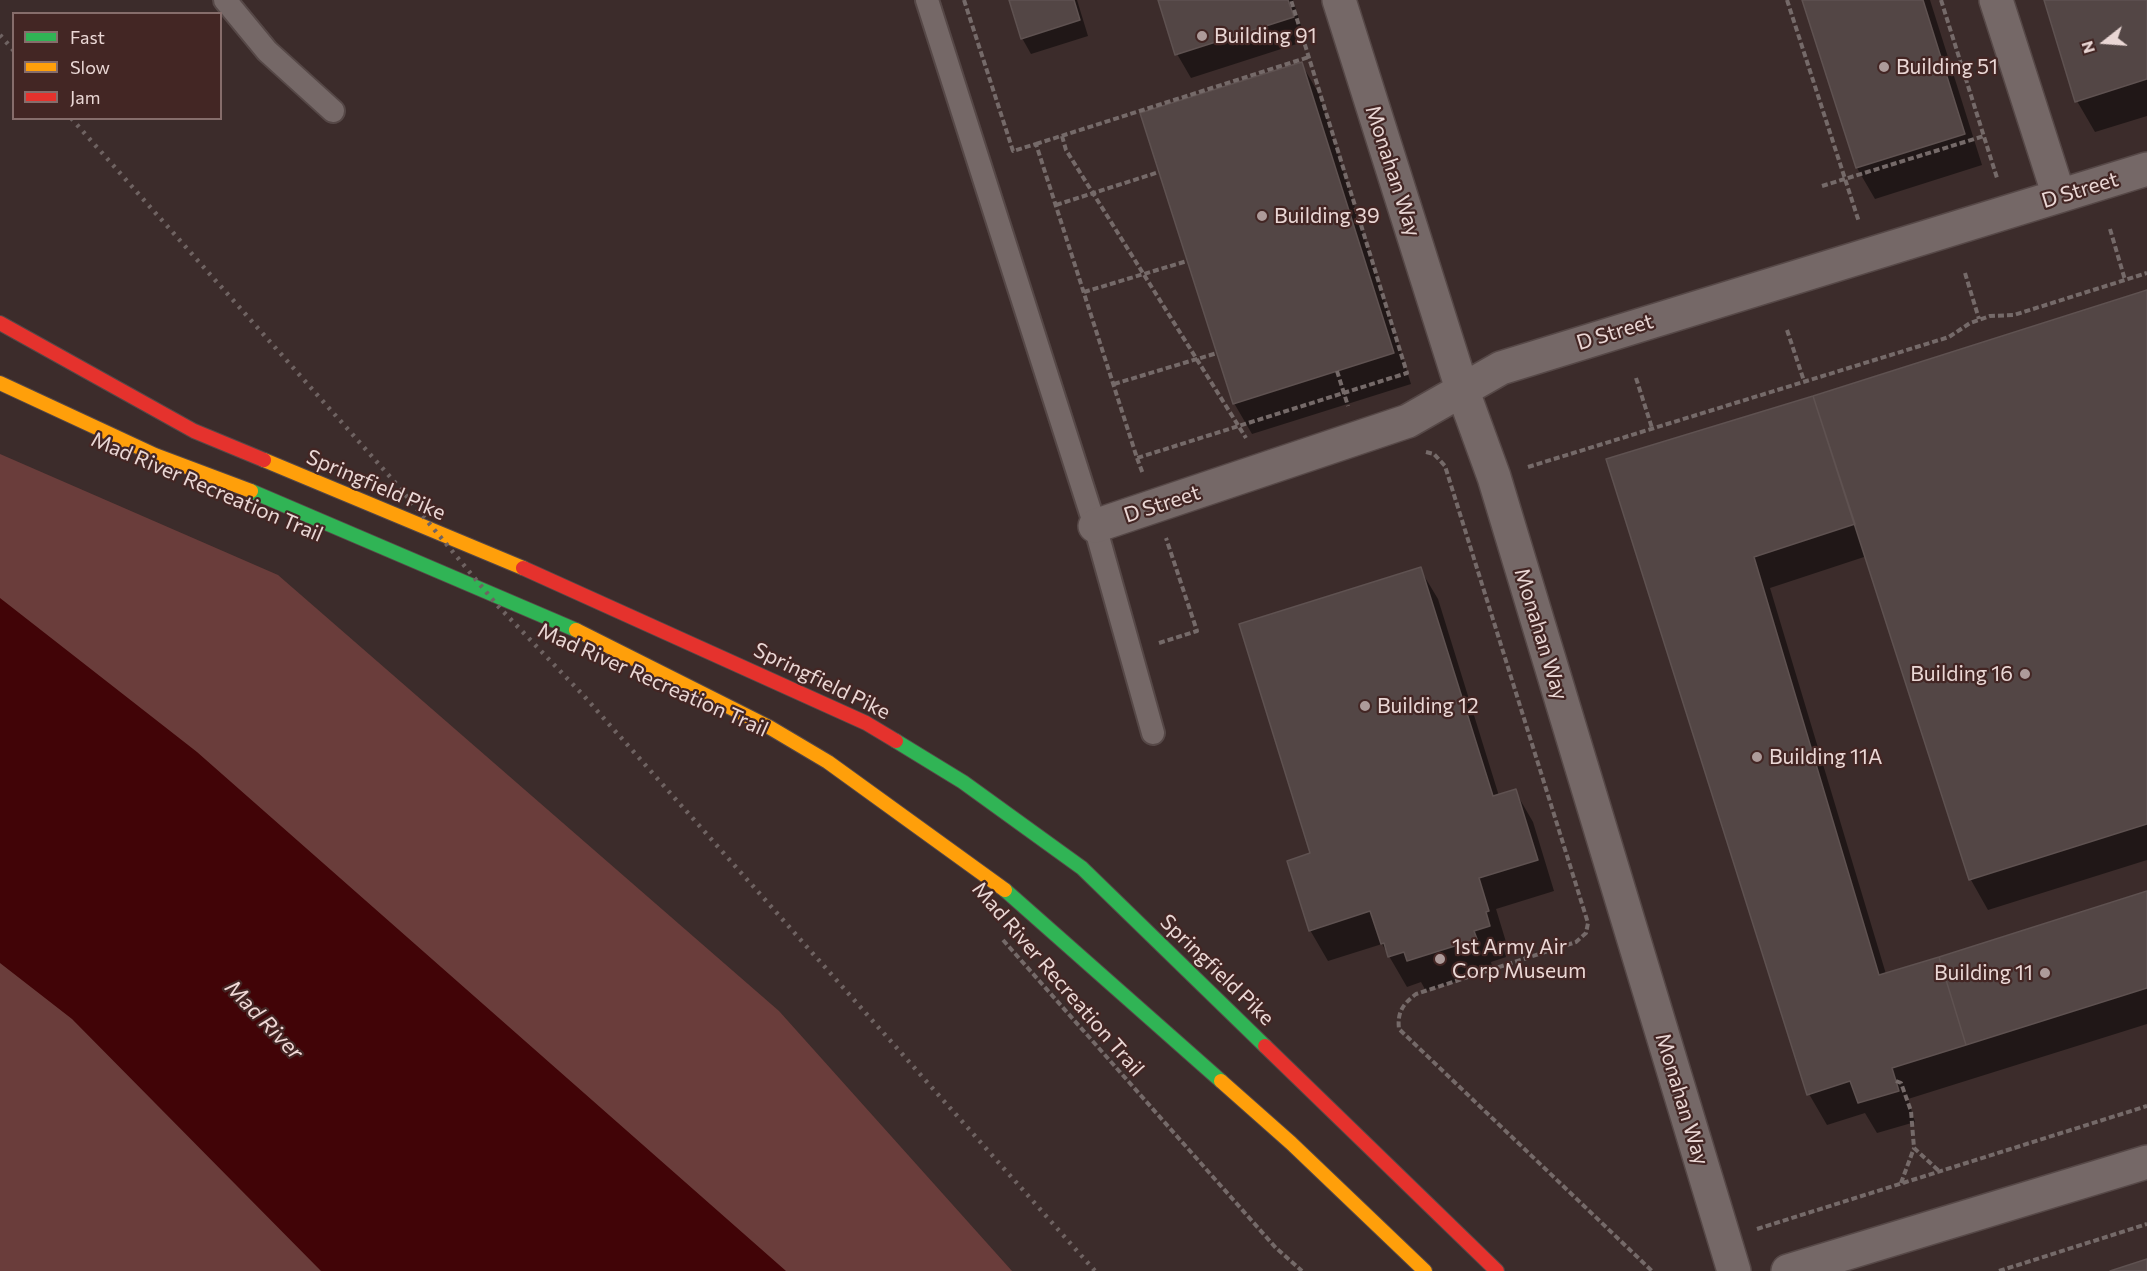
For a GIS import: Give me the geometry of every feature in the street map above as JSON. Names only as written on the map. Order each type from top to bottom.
[{"type":"main road","name":"Springfield Pike","points":[[0,323],[194,431],[547,578],[785,685],[866,723],[963,782],[1082,868],[1497,1271]]},
{"type":"main road","points":[[0,383],[155,455],[290,506],[558,621],[769,727],[828,762],[1006,891],[1291,1143],[1425,1271]]},
{"type":"street","name":"Monahan Way","points":[[1339,0],[1462,389],[1494,477],[1734,1271]]},
{"type":"street","points":[[1996,0],[2059,196]]},
{"type":"street","name":"D Street","points":[[1095,526],[1408,421],[1501,368],[2147,169]]},
{"type":"street","points":[[1788,1271],[1820,1266],[2147,1162]]},
{"type":"lane","points":[[225,0],[267,51],[333,111]]},
{"type":"lane","points":[[927,0],[1095,526],[1154,733]]},
{"type":"path","points":[[964,0],[1013,151],[1309,57]]},
{"type":"path","points":[[1137,458],[1407,373],[1291,0]]},
{"type":"path","points":[[1787,0],[1860,226]]},
{"type":"path","points":[[1941,0],[1998,182]]},
{"type":"path","points":[[1062,136],[1066,150],[1266,469]]},
{"type":"path","points":[[1822,186],[1984,136]]},
{"type":"path","points":[[1036,144],[1137,458],[1197,631],[1159,643]]},
{"type":"path","points":[[1056,205],[1159,172]]},
{"type":"path","points":[[2110,229],[2125,280]]},
{"type":"path","points":[[1084,292],[1187,261]]},
{"type":"path","points":[[1965,273],[1979,319]]},
{"type":"path","points":[[1525,468],[1949,337],[1979,319],[2014,315],[2147,273]]},
{"type":"path","points":[[1787,330],[1804,381]]},
{"type":"path","points":[[1114,384],[1217,353]]},
{"type":"path","points":[[1636,378],[1652,428]]},
{"type":"path","points":[[1416,449],[1434,454],[1445,466],[1588,923],[1586,933],[1576,942],[1416,994],[1403,1004],[1398,1020],[1399,1029],[1652,1271]]},
{"type":"path","name":"Mad River Recreation Trail","points":[[999,934],[1276,1248],[1302,1271]]},
{"type":"path","points":[[1896,1081],[1901,1083],[1911,1111],[1914,1148],[1901,1184]]},
{"type":"path","points":[[1754,1230],[2147,1106]]},
{"type":"path","points":[[1914,1148],[1940,1171]]},
{"type":"path","points":[[1999,1271],[2147,1224]]},
{"type":"shaded area","points":[[0,454],[278,575],[779,1011],[1012,1271],[0,1271]]},
{"type":"water","name":"Mad River","points":[[0,598],[197,752],[786,1271],[321,1271],[72,1019],[0,963]]},
{"type":"building","points":[[1009,0],[1074,0],[1080,20],[1021,39]]},
{"type":"building","name":"Building 91","points":[[1158,0],[1288,0],[1294,17],[1175,55]]},
{"type":"building","name":"Building 51","points":[[1802,0],[1923,0],[1965,134],[1856,168]]},
{"type":"building","points":[[2044,0],[2147,0],[2147,79],[2075,102]]},
{"type":"building","name":"Building 39","points":[[1302,62],[1394,353],[1233,404],[1140,113]]},
{"type":"building","name":"Building 16","points":[[2147,290],[2147,824],[1969,880],[1813,396]]},
{"type":"building","name":"Building 11A","points":[[1813,396],[1855,524],[1754,557],[1879,975],[1939,957],[1966,1045],[1892,1068],[1899,1091],[1858,1103],[1850,1081],[1807,1095],[1606,459]]},
{"type":"building","name":"Building 12","points":[[1421,567],[1493,796],[1516,789],[1538,860],[1479,878],[1489,911],[1486,912],[1490,926],[1474,931],[1477,939],[1407,961],[1404,952],[1388,957],[1370,911],[1309,931],[1287,861],[1310,853],[1239,624]]},
{"type":"building","name":"Building 11","points":[[2147,891],[2147,988],[1966,1045],[1939,957]]},
{"type":"building","points":[[2147,1259],[2147,1271],[2110,1271]]},
{"type":"railway","points":[[0,35],[12,49]]},
{"type":"railway","points":[[73,120],[393,480],[497,605],[584,696],[1095,1271]]},
{"type":"traffic: fast","points":[[251,491],[576,630]]},
{"type":"traffic: fast","points":[[896,741],[963,782],[1082,868],[1265,1046]]},
{"type":"traffic: fast","points":[[1005,890],[1221,1081]]},
{"type":"traffic: slow","points":[[0,383],[155,455],[251,491]]},
{"type":"traffic: slow","points":[[264,460],[523,568]]},
{"type":"traffic: slow","points":[[576,630],[769,727],[828,762],[1005,890]]},
{"type":"traffic: slow","points":[[1221,1081],[1291,1143],[1425,1271]]},
{"type":"traffic: jam","points":[[0,323],[194,431],[264,460]]},
{"type":"traffic: jam","points":[[523,568],[866,723],[896,741]]},
{"type":"traffic: jam","points":[[1265,1046],[1497,1271]]},
{"type":"place","name":"Building 91","points":[[1202,36]]},
{"type":"place","name":"Building 51","points":[[1884,67]]},
{"type":"place","name":"Building 39","points":[[1262,216]]},
{"type":"place","name":"Building 16","points":[[2025,674]]},
{"type":"place","name":"Building 12","points":[[1365,706]]},
{"type":"place","name":"Building 11A","points":[[1757,757]]},
{"type":"place","name":"1st Army Air Corp Museum","points":[[1440,959]]},
{"type":"place","name":"Building 11","points":[[2045,973]]}]
